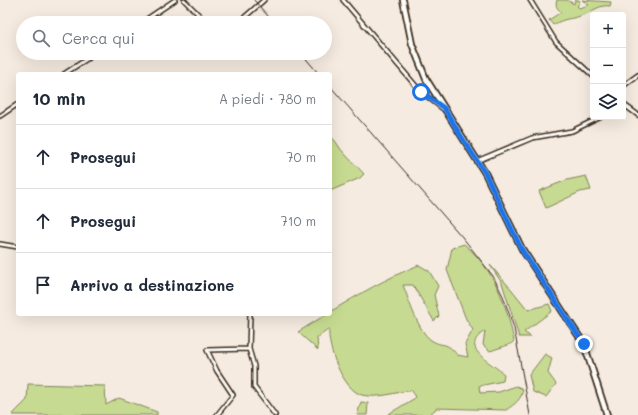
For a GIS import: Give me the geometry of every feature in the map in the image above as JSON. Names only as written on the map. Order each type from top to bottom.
[{"type":"main road","points":[[403,0],[412,44],[418,62],[444,108],[477,161],[522,250],[584,344],[607,415]]},
{"type":"street","points":[[151,16],[175,0]]},
{"type":"street","points":[[184,0],[200,16]]},
{"type":"street","points":[[246,16],[264,0]]},
{"type":"street","points":[[343,0],[421,92],[444,108]]},
{"type":"street","points":[[530,0],[556,42],[590,73]]},
{"type":"street","points":[[67,72],[85,60]]},
{"type":"street","points":[[626,84],[638,75]]},
{"type":"street","points":[[0,116],[16,105]]},
{"type":"street","points":[[626,106],[638,115]]},
{"type":"street","points":[[477,161],[532,138],[572,131],[595,120]]},
{"type":"street","points":[[0,244],[16,247]]},
{"type":"street","points":[[250,316],[249,349],[254,366],[254,386],[275,415]]},
{"type":"street","points":[[217,415],[233,395],[217,371],[207,350],[249,349]]},
{"type":"green space","points":[[557,0],[567,0],[574,4],[575,0],[579,0],[580,3],[577,6],[579,8],[589,5],[582,0],[611,2],[610,6],[599,7],[583,15],[561,21],[553,25],[549,20],[561,12],[556,4]]},
{"type":"green space","points":[[332,138],[364,174],[360,178],[332,190]]},
{"type":"green space","points":[[586,176],[591,190],[580,192],[546,208],[539,191],[567,180]]},
{"type":"green space","points":[[464,244],[484,265],[498,288],[503,300],[514,341],[511,344],[490,351],[483,345],[485,331],[478,337],[475,343],[476,349],[485,360],[504,374],[503,381],[479,386],[480,393],[499,392],[516,386],[523,389],[521,396],[518,401],[506,410],[437,408],[429,415],[387,415],[415,398],[412,390],[387,395],[362,395],[349,385],[338,367],[331,346],[329,329],[317,338],[318,350],[298,332],[324,316],[332,316],[332,311],[362,293],[419,265],[429,271],[438,286],[434,295],[439,316],[434,321],[413,285],[403,285],[418,323],[426,336],[431,340],[450,347],[457,355],[468,357],[465,344],[473,330],[466,319],[447,270],[452,248]]},
{"type":"green space","points":[[490,265],[528,310],[549,304],[552,311],[524,332],[531,337],[519,337],[502,283]]},
{"type":"green space","points":[[545,354],[552,358],[548,373],[556,384],[546,397],[533,392],[529,375]]},
{"type":"green space","points":[[28,384],[105,386],[106,405],[119,398],[157,412],[157,415],[12,415],[27,400]]},
{"type":"green space","points":[[361,402],[368,403],[367,415],[357,415]]},
{"type":"railway","points":[[254,0],[268,16]]},
{"type":"railway","points":[[307,60],[317,72]]},
{"type":"railway","points":[[332,88],[463,238],[493,276],[503,296],[514,328],[530,415]]},
{"type":"route","points":[[421,92],[439,106],[444,108],[485,173],[522,250],[584,344]]}]
